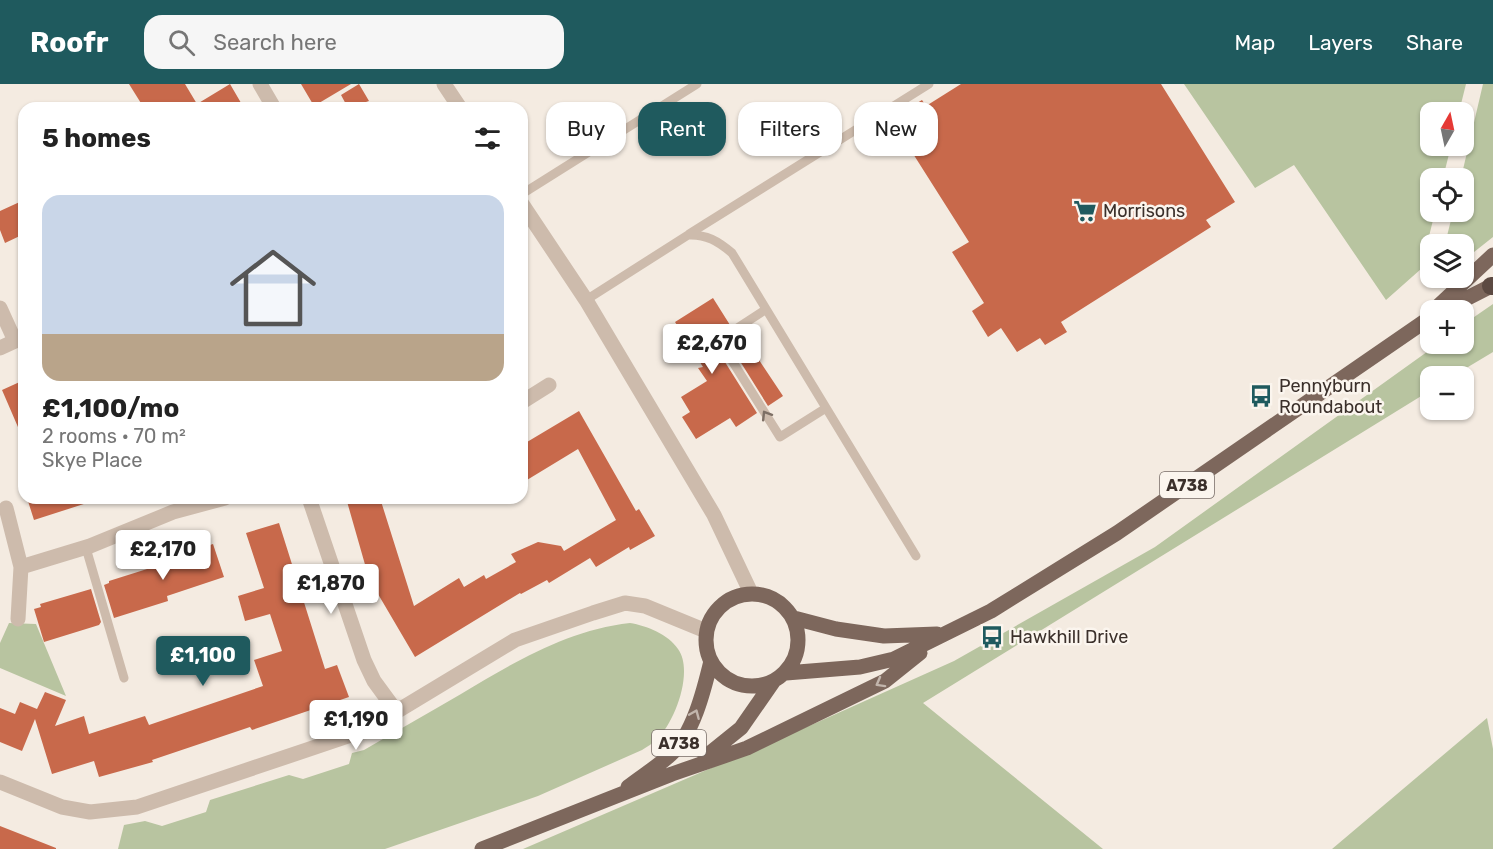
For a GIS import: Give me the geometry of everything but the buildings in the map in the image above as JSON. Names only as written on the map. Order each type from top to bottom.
[{"type":"main road","name":"A738","points":[[1447,300],[1493,255]]},
{"type":"main road","points":[[1464,300],[1492,286]]},
{"type":"main road","name":"A738","points":[[786,673],[874,664],[894,659],[991,610],[1118,533],[1420,323]]},
{"type":"main road","name":"A738","points":[[706,631],[706,646],[711,661],[725,677],[744,687],[759,687],[773,682],[786,673],[799,647],[799,632],[794,618],[776,600],[764,595],[751,594]]},
{"type":"main road","points":[[706,631],[712,616],[722,604],[735,596],[751,594]]},
{"type":"main road","name":"A738","points":[[794,618],[836,629],[884,636],[943,634]]},
{"type":"main road","points":[[672,774],[747,748],[885,681],[943,634]]},
{"type":"main road","name":"A738","points":[[612,799],[672,754],[693,720],[711,661]]},
{"type":"main road","name":"A738","points":[[482,849],[672,774],[713,752],[741,728],[773,682]]},
{"type":"street","points":[[260,84],[270,102]]},
{"type":"street","points":[[444,84],[456,102]]},
{"type":"street","points":[[528,213],[585,300],[714,515],[751,594]]},
{"type":"street","points":[[0,308],[18,336]]},
{"type":"street","points":[[0,348],[18,340]]},
{"type":"street","points":[[528,398],[549,385]]},
{"type":"street","points":[[21,567],[86,548],[173,512],[203,504]]},
{"type":"street","points":[[311,504],[364,660],[374,681],[396,711]]},
{"type":"street","points":[[6,508],[21,567],[18,619]]},
{"type":"street","points":[[0,782],[62,807],[90,812],[137,807],[366,730],[515,640],[625,603],[655,609],[706,631]]},
{"type":"lane","points":[[528,190],[697,84]]},
{"type":"lane","points":[[585,300],[929,84]]},
{"type":"lane","points":[[688,235],[700,234],[710,237],[732,253],[916,556]]},
{"type":"lane","points":[[765,310],[719,340],[780,436],[826,408]]},
{"type":"lane","points":[[86,548],[124,678]]},
{"type":"green space","points":[[1184,84],[1466,84],[1462,102],[1420,102],[1420,156],[1448,156],[1446,168],[1420,168],[1420,222],[1433,222],[1430,234],[1420,234],[1420,270],[1386,300],[1294,165],[1255,188]]},
{"type":"green space","points":[[1483,84],[1493,84],[1493,237],[1474,252],[1474,234],[1448,234],[1450,222],[1474,222],[1474,168],[1463,168],[1466,156],[1474,156],[1474,122]]},
{"type":"green space","points":[[1493,304],[1493,352],[1470,366],[1420,366],[1420,397],[923,703],[1103,849],[523,849],[954,661],[1155,547],[1424,354],[1474,354],[1474,317]]},
{"type":"green space","points":[[9,623],[36,624],[66,696],[0,668],[0,643]]},
{"type":"green space","points":[[630,623],[643,626],[669,639],[682,658],[683,683],[670,721],[657,739],[642,750],[538,796],[385,849],[118,849],[124,825],[145,821],[162,826],[206,812],[210,800],[289,775],[303,779],[349,764],[352,753],[364,750],[521,660],[563,640]]},
{"type":"green space","points":[[1487,718],[1493,749],[1493,849],[1332,849]]},
{"type":"place","name":"Morrisons","points":[[1085,211]]},
{"type":"place","name":"Pennyburn Roundabout","points":[[1261,396]]},
{"type":"place","name":"Hawkhill Drive","points":[[992,637]]}]
